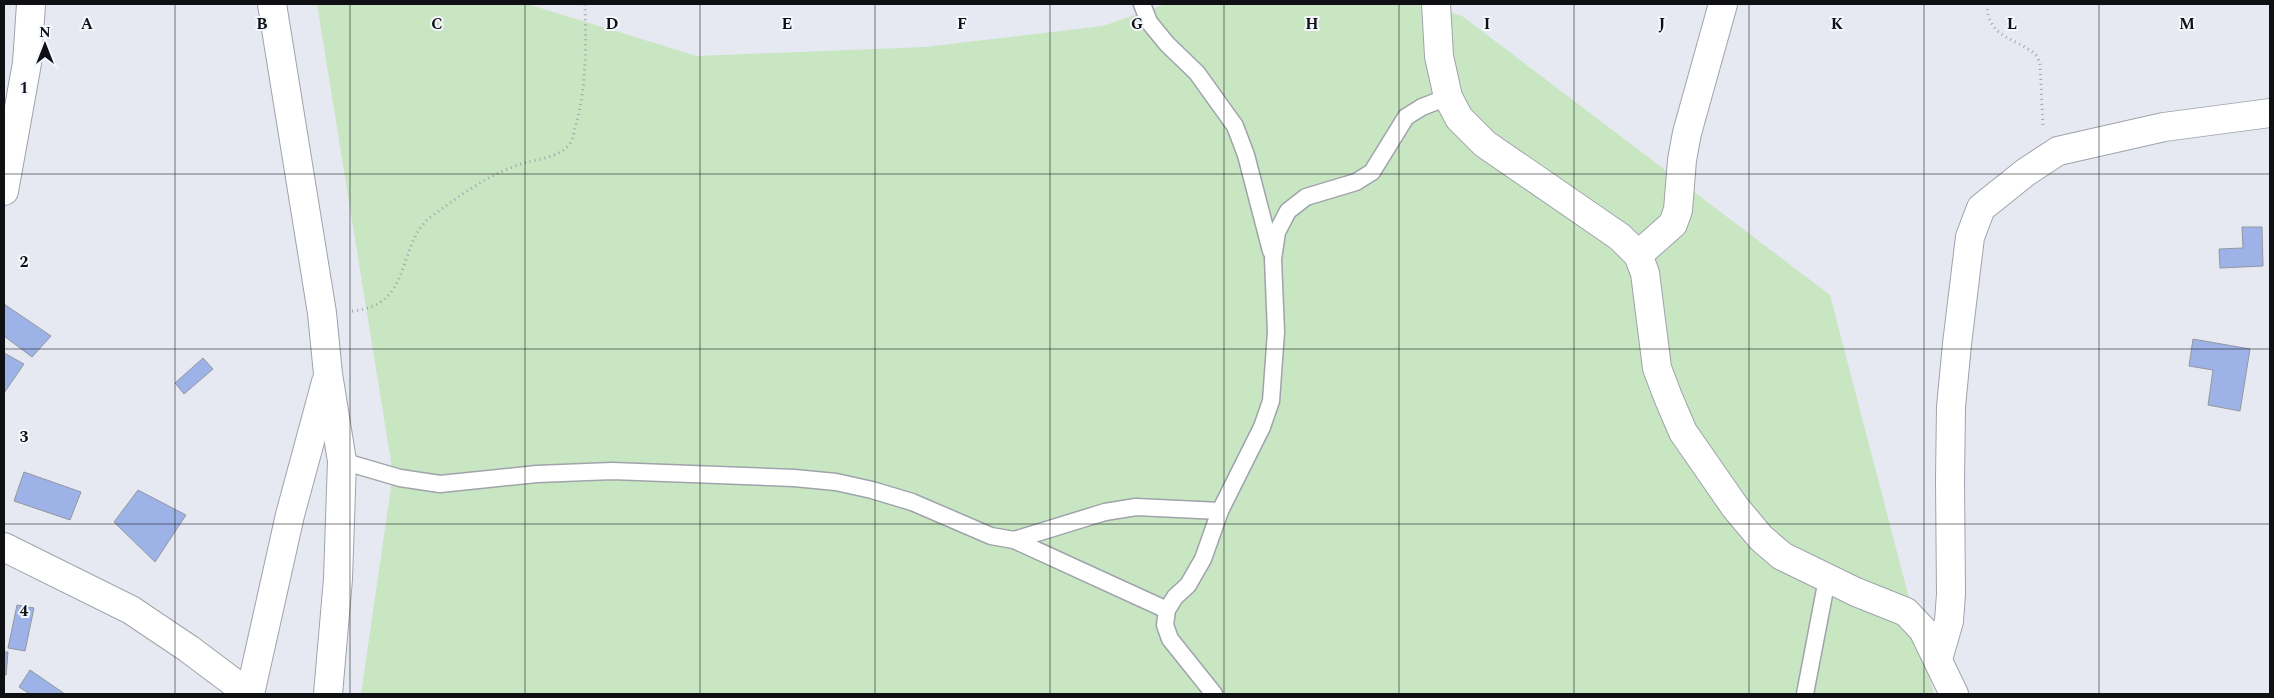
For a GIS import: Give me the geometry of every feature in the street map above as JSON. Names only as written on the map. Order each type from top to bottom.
[{"type":"street","points":[[4,191],[27,63],[31,4]]},
{"type":"street","points":[[272,4],[322,313],[328,374],[342,461],[338,579],[328,694]]},
{"type":"street","points":[[1436,4],[1439,56],[1448,97],[1459,118],[1485,144],[1620,238],[1638,255],[1646,272],[1657,368],[1684,432],[1735,507],[1761,538],[1782,556],[1827,579],[1906,612],[1923,630],[1954,694]]},
{"type":"street","points":[[1638,255],[1673,224],[1678,210],[1682,160],[1687,134],[1723,4]]},
{"type":"street","points":[[1938,659],[1949,621],[1952,594],[1950,480],[1956,344],[1970,237],[1981,208],[1998,193],[2058,151],[2164,127],[2270,113]]},
{"type":"street","points":[[4,548],[131,610],[189,649],[250,694],[290,515],[328,374]]},
{"type":"lane","points":[[1142,4],[1149,22],[1166,44],[1197,73],[1235,126],[1246,155],[1273,259]]},
{"type":"lane","points":[[1214,694],[1170,639],[1165,625],[1166,610],[1188,585],[1204,558],[1220,511],[1262,427],[1271,400],[1276,332],[1273,259],[1277,232],[1288,211],[1306,197],[1356,182],[1372,172],[1406,117],[1422,107],[1448,97]]},
{"type":"lane","points":[[342,461],[400,478],[440,484],[536,474],[612,471],[794,478],[836,482],[912,502],[991,536],[1014,540],[1166,610]]},
{"type":"lane","points":[[1014,540],[1105,512],[1136,507],[1220,511]]},
{"type":"lane","points":[[1805,694],[1827,579]]},
{"type":"path","points":[[322,313],[356,310],[383,301],[392,291],[404,270],[418,231],[430,218],[501,171],[562,152],[571,142],[581,102],[586,55],[585,4]]},
{"type":"path","points":[[1987,4],[1987,15],[1993,26],[2037,56],[2040,64],[2042,122],[2058,151]]},
{"type":"green space","points":[[317,4],[527,4],[697,56],[925,47],[1103,26],[1166,4],[1423,4],[1462,16],[1830,295],[1934,694],[361,694],[393,474]]},
{"type":"building","points":[[2242,227],[2262,227],[2263,266],[2220,268],[2219,249],[2243,248]]},
{"type":"building","points":[[4,304],[51,336],[32,357],[4,336]]},
{"type":"building","points":[[2193,339],[2250,349],[2240,411],[2208,405],[2213,370],[2189,366]]},
{"type":"building","points":[[4,353],[24,364],[4,393]]},
{"type":"building","points":[[203,358],[213,369],[184,394],[175,383]]},
{"type":"building","points":[[24,472],[81,492],[70,520],[14,501]]},
{"type":"building","points":[[138,490],[186,515],[155,562],[114,522]]},
{"type":"building","points":[[17,605],[34,608],[25,651],[8,648]]},
{"type":"building","points":[[4,652],[8,652],[6,675],[4,675]]},
{"type":"building","points":[[30,670],[65,694],[30,694],[19,687]]}]
